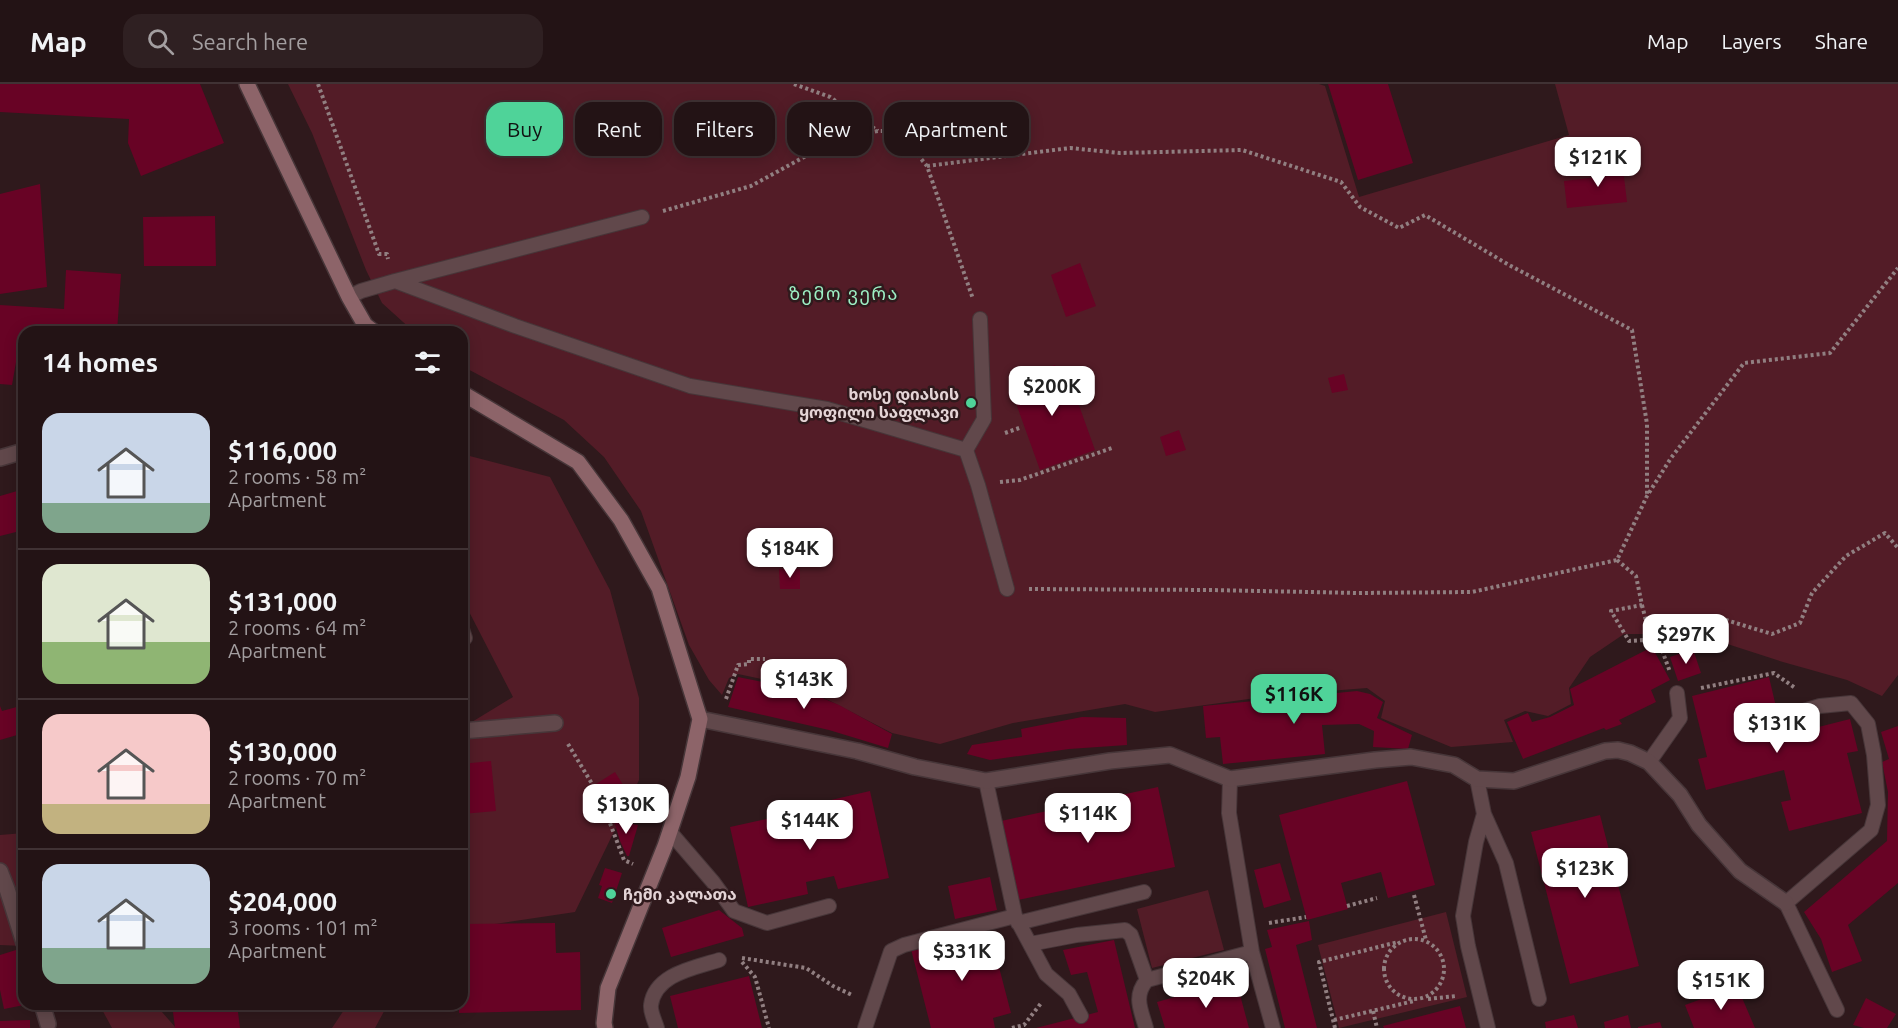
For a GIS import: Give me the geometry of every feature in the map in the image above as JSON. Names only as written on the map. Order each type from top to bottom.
[{"type":"street","points":[[247,84],[349,297],[366,326]]},
{"type":"street","points":[[468,397],[578,462],[614,510],[658,588],[700,719],[688,777],[670,831],[608,988],[605,1028]]},
{"type":"street","points":[[0,458],[18,454]]},
{"type":"street","points":[[700,719],[986,781],[1110,761],[1170,755],[1230,779],[1411,757],[1454,765],[1477,779],[1514,781],[1605,751],[1618,750],[1649,762],[1680,795],[1699,825],[1740,871],[1786,903]]},
{"type":"street","points":[[468,730],[555,723]]},
{"type":"street","points":[[0,871],[18,925]]},
{"type":"street","points":[[44,1010],[48,1024]]},
{"type":"lane","points":[[349,297],[395,281],[642,217]]},
{"type":"lane","points":[[395,281],[515,326],[690,386],[827,409],[966,450]]},
{"type":"lane","points":[[980,319],[984,419],[966,450],[1007,589]]},
{"type":"lane","points":[[1649,762],[1680,718],[1677,693]]},
{"type":"lane","points":[[1784,717],[1820,706],[1851,703],[1868,724],[1874,755],[1878,805],[1871,830],[1786,903],[1837,1010]]},
{"type":"lane","points":[[1230,779],[1229,813],[1252,952],[1273,1028]]},
{"type":"lane","points":[[1477,779],[1484,814],[1506,863],[1539,999]]},
{"type":"lane","points":[[986,781],[1017,920],[1046,974],[1069,994],[1081,1016]]},
{"type":"lane","points":[[1484,814],[1476,842],[1463,916],[1488,1028]]},
{"type":"lane","points":[[670,831],[734,911],[767,923],[829,906]]},
{"type":"lane","points":[[865,1028],[891,951],[904,945],[1144,892]]},
{"type":"lane","points":[[1030,944],[1077,935],[1125,930],[1131,935],[1147,980]]},
{"type":"lane","points":[[1146,1028],[1139,998],[1140,988],[1147,980],[1252,952]]},
{"type":"lane","points":[[657,1028],[651,1006],[657,988],[679,972],[719,960]]},
{"type":"path","points":[[318,84],[379,254],[387,254],[395,281]]},
{"type":"path","points":[[794,84],[830,96],[878,131]]},
{"type":"path","points":[[642,217],[751,186],[837,139],[878,131],[898,131],[927,166],[980,319]]},
{"type":"path","points":[[927,166],[1070,148],[1120,153],[1242,150],[1341,182],[1360,207],[1399,228],[1425,215],[1509,265],[1632,330],[1647,424],[1647,496]]},
{"type":"path","points":[[1617,560],[1647,496],[1671,458],[1744,363],[1830,353],[1898,268]]},
{"type":"path","points":[[978,485],[1020,480],[1112,448]]},
{"type":"path","points":[[1617,560],[1636,576],[1646,621],[1726,620],[1772,634],[1800,622],[1812,593],[1846,556],[1885,533],[1898,548]]},
{"type":"path","points":[[1007,589],[1472,592],[1617,560]]},
{"type":"path","points":[[1642,605],[1611,611],[1629,641],[1658,639],[1677,693],[1774,673],[1820,706]]},
{"type":"path","points":[[1644,640],[1648,648]]},
{"type":"path","points":[[724,705],[738,665],[749,664],[749,659],[765,659]]},
{"type":"path","points":[[555,723],[600,797],[624,860]]},
{"type":"path","points":[[1414,895],[1426,941]]},
{"type":"path","points":[[1347,906],[1377,898]]},
{"type":"path","points":[[1248,926],[1306,917]]},
{"type":"path","points":[[1408,939],[1399,943],[1386,957],[1384,977],[1388,986],[1403,998],[1459,996],[1479,991]]},
{"type":"path","points":[[1334,1020],[1423,999],[1433,994],[1440,987],[1444,978],[1443,957],[1437,948],[1426,941],[1408,939],[1319,962],[1335,1028]]},
{"type":"path","points":[[769,1028],[755,977],[738,958],[806,968],[832,986]]},
{"type":"path","points":[[1012,1028],[1024,1025],[1057,984]]},
{"type":"path","points":[[1373,1011],[1377,1028]]},
{"type":"shaded area","points":[[288,84],[1319,84],[1325,86],[1359,197],[1569,135],[1555,84],[1898,84],[1898,675],[1882,696],[1847,680],[1715,640],[1668,643],[1663,634],[1624,634],[1590,657],[1569,688],[1571,704],[1548,716],[1525,711],[1504,720],[1513,742],[1451,747],[1381,718],[1385,701],[1367,688],[1278,695],[1155,712],[1125,704],[1013,723],[940,744],[892,733],[805,688],[738,674],[729,678],[722,695],[709,680],[689,645],[641,511],[604,457],[564,420],[468,369],[468,326],[407,326],[382,303],[366,270],[312,133]]},
{"type":"shaded area","points":[[468,456],[550,477],[610,590],[639,698],[639,780],[575,912],[468,928],[468,724],[513,697],[468,610]]},
{"type":"shaded area","points":[[18,834],[18,946],[0,945],[0,835]]},
{"type":"shaded area","points":[[1208,890],[1224,950],[1152,968],[1137,909]]},
{"type":"shaded area","points":[[1446,912],[1467,997],[1339,1028],[1318,945]]},
{"type":"shaded area","points":[[102,1010],[160,1010],[176,1028],[112,1028]]},
{"type":"shaded area","points":[[344,1010],[385,1010],[375,1028],[332,1028]]},
{"type":"building","points":[[0,84],[200,84],[224,143],[141,176],[128,143],[129,119],[0,112]]},
{"type":"building","points":[[1328,84],[1388,84],[1413,163],[1358,180]]},
{"type":"building","points":[[1622,161],[1627,202],[1567,208],[1564,181],[1606,176],[1604,163]]},
{"type":"building","points":[[40,184],[47,287],[0,294],[0,194]]},
{"type":"building","points":[[215,216],[216,266],[144,266],[143,217]]},
{"type":"building","points":[[1080,263],[1096,306],[1066,317],[1051,275]]},
{"type":"building","points":[[66,270],[121,274],[117,326],[18,326],[18,351],[12,385],[0,384],[0,305],[64,309]]},
{"type":"building","points":[[1055,365],[1058,375],[1067,372],[1095,450],[1040,470],[1012,392],[1020,389],[1017,378]]},
{"type":"building","points":[[1344,374],[1348,390],[1332,393],[1328,378]]},
{"type":"building","points":[[1179,430],[1186,450],[1166,456],[1160,437]]},
{"type":"building","points":[[18,491],[18,532],[0,536],[0,496]]},
{"type":"building","points":[[779,569],[800,569],[800,589],[780,589]]},
{"type":"building","points":[[1652,647],[1670,680],[1651,690],[1656,702],[1619,720],[1622,724],[1606,730],[1604,728],[1523,759],[1507,722],[1528,713],[1532,722],[1550,717],[1574,705],[1570,689]]},
{"type":"building","points":[[1693,649],[1701,673],[1678,681],[1670,657]]},
{"type":"building","points":[[738,677],[806,691],[839,705],[892,734],[888,748],[829,730],[728,707]]},
{"type":"building","points":[[1769,677],[1777,711],[1769,713],[1775,738],[1850,719],[1858,751],[1847,753],[1862,813],[1789,831],[1781,802],[1791,800],[1784,770],[1706,790],[1698,759],[1707,757],[1692,696]]},
{"type":"building","points":[[1357,691],[1370,694],[1383,702],[1377,718],[1412,735],[1408,749],[1373,747],[1374,731],[1359,724],[1322,725],[1325,754],[1223,764],[1220,737],[1206,738],[1203,706]]},
{"type":"building","points":[[0,706],[2,711],[18,707],[18,735],[0,740]]},
{"type":"building","points":[[1082,717],[1126,718],[1127,745],[1069,749],[990,760],[967,754],[972,745],[1022,737],[1021,729]]},
{"type":"building","points":[[1898,726],[1898,883],[1848,925],[1862,961],[1832,972],[1821,939],[1804,912],[1887,841],[1888,792],[1882,762],[1889,759],[1881,732]]},
{"type":"building","points":[[491,761],[496,811],[468,813],[468,763]]},
{"type":"building","points":[[615,772],[633,801],[614,812],[596,784]]},
{"type":"building","points":[[1407,781],[1435,885],[1388,898],[1381,872],[1341,883],[1348,909],[1307,920],[1279,815]]},
{"type":"building","points":[[1158,787],[1175,867],[1018,900],[1001,821]]},
{"type":"building","points":[[870,791],[889,878],[838,889],[834,876],[806,882],[808,894],[748,907],[730,827],[789,814],[793,834],[824,827],[818,803]]},
{"type":"building","points":[[1600,815],[1639,966],[1570,984],[1531,832]]},
{"type":"building","points":[[614,821],[638,825],[629,856],[620,841]]},
{"type":"building","points":[[1280,863],[1291,900],[1264,908],[1254,870]]},
{"type":"building","points":[[605,868],[622,873],[612,903],[598,898],[602,886],[599,885]]},
{"type":"building","points":[[990,877],[997,910],[955,919],[948,886]]},
{"type":"building","points":[[719,910],[742,928],[744,936],[671,957],[662,928]]},
{"type":"building","points":[[1309,921],[1312,940],[1296,945],[1317,1028],[1285,1028],[1265,949],[1272,947],[1267,930]]},
{"type":"building","points":[[555,923],[556,953],[580,952],[581,1010],[459,1013],[459,1010],[468,1010],[468,924]]},
{"type":"building","points":[[989,929],[1011,1013],[993,1018],[995,1028],[931,1028],[911,949]]},
{"type":"building","points":[[1114,940],[1135,1028],[1036,1028],[1098,1012],[1087,972],[1071,975],[1063,950]]},
{"type":"building","points":[[18,949],[18,1006],[4,1009],[0,990],[0,955]]},
{"type":"building","points":[[749,976],[762,1028],[678,1028],[670,996]]},
{"type":"building","points":[[1236,980],[1249,1028],[1165,1028],[1157,1002]]},
{"type":"building","points":[[1737,986],[1755,1028],[1694,1028],[1685,1005]]},
{"type":"building","points":[[1866,998],[1896,1014],[1887,1028],[1864,1028],[1853,1025]]},
{"type":"building","points":[[1460,1006],[1466,1028],[1384,1028],[1383,1026]]},
{"type":"building","points":[[173,1010],[238,1010],[240,1028],[175,1028]]},
{"type":"building","points":[[1574,1015],[1578,1028],[1546,1028],[1545,1022]]},
{"type":"building","points":[[1628,1015],[1631,1028],[1605,1028],[1604,1022]]},
{"type":"building","points":[[30,1020],[30,1028],[0,1028],[0,1021]]},
{"type":"building","points":[[1660,1022],[1662,1028],[1638,1028],[1638,1027]]},
{"type":"place","name":"ხოსე დიასის ყოფილი საფლავი","points":[[971,403]]},
{"type":"place","name":"ჩემი კალათა","points":[[611,894]]},
{"type":"district","name":"ზემო ვერა","points":[[844,294]]}]
